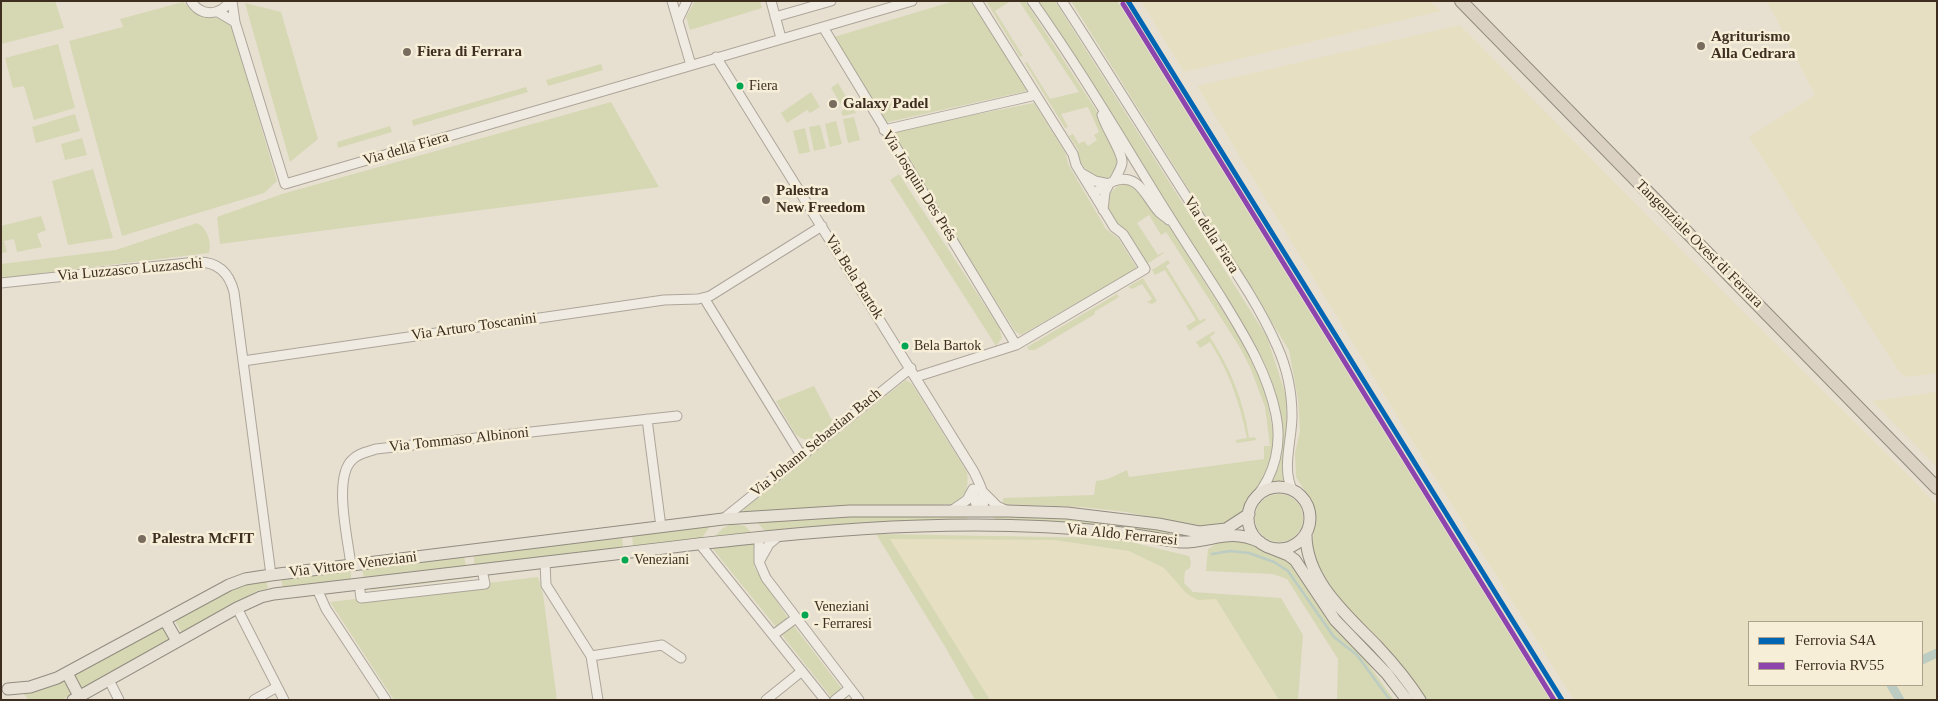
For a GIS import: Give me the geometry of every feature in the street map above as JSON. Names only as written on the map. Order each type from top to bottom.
[{"type":"highway","name":"Tangenziale Ovest di Ferrara","points":[[1460,1],[1937,488]]},
{"type":"main road","points":[[1264,545],[1255,538],[1249,527],[1248,514],[1256,497],[1272,489],[1286,488],[1293,491],[1304,501],[1308,509],[1309,519],[1306,546],[1311,564],[1335,601],[1389,659],[1420,700]]},
{"type":"main road","name":"Via Aldo Ferraresi","points":[[746,518],[850,511],[1008,511],[1095,516],[1158,524],[1199,532],[1226,529],[1248,514]]},
{"type":"main road","points":[[982,511],[983,525]]},
{"type":"main road","points":[[746,518],[753,526],[757,537]]},
{"type":"main road","name":"Via Vittore Veneziani","points":[[3,688],[30,687],[67,673],[234,583],[272,574],[723,519],[746,518]]},
{"type":"main road","points":[[704,543],[723,519]]},
{"type":"main road","name":"Via Aldo Ferraresi","points":[[757,537],[878,527],[983,525],[1110,532],[1185,542],[1199,541],[1222,535],[1245,536],[1295,560],[1335,620],[1387,674],[1407,700]]},
{"type":"main road","points":[[627,531],[628,552]]},
{"type":"main road","name":"Via Aldo Ferraresi","points":[[1264,545],[1282,549],[1297,543],[1306,533]]},
{"type":"main road","name":"Via Vittore Veneziani","points":[[76,698],[260,597],[757,537]]},
{"type":"main road","points":[[468,550],[469,571]]},
{"type":"main road","points":[[354,564],[358,584]]},
{"type":"main road","points":[[272,574],[274,594]]},
{"type":"main road","points":[[165,620],[177,642]]},
{"type":"main road","points":[[67,673],[76,698]]},
{"type":"main road","points":[[3,688],[21,700]]},
{"type":"street","points":[[190,1],[203,12],[218,12],[235,22]]},
{"type":"street","name":"Via della Fiera","points":[[218,12],[224,9],[231,1]]},
{"type":"street","name":"Via della Fiera","points":[[231,1],[235,22],[285,184],[912,1]]},
{"type":"street","points":[[672,1],[690,65]]},
{"type":"street","points":[[678,20],[687,1]]},
{"type":"street","points":[[770,1],[781,38]]},
{"type":"street","points":[[775,17],[831,1]]},
{"type":"street","points":[[916,378],[1016,345],[1145,269],[1123,234],[1114,227],[1103,210],[1076,165],[1073,154],[977,1]]},
{"type":"street","name":"Via della Fiera","points":[[1032,1],[1246,339],[1257,360],[1271,396],[1278,425],[1278,448],[1269,477],[1256,497]]},
{"type":"street","name":"Via della Fiera","points":[[1062,1],[1242,283],[1273,338],[1285,367],[1290,391],[1292,428],[1288,470],[1293,491]]},
{"type":"street","name":"Via Josquin Des Prés","points":[[822,27],[1016,345]]},
{"type":"street","name":"Via Bela Bartok","points":[[716,57],[911,368],[974,472],[983,491],[991,501],[1008,511]]},
{"type":"street","points":[[884,130],[1036,95]]},
{"type":"street","name":"Via della Fiera","points":[[1100,107],[1105,126],[1122,158],[1121,166],[1105,192],[1103,210]]},
{"type":"street","name":"Via della Fiera","points":[[1081,173],[1095,181],[1111,182],[1126,180],[1137,183],[1159,212],[1174,225]]},
{"type":"street","points":[[1093,193],[1111,182]]},
{"type":"street","name":"Via Arturo Toscanini","points":[[243,361],[664,300],[704,298],[721,291],[822,226]]},
{"type":"street","name":"Via Luzzasco Luzzaschi","points":[[1,283],[196,262],[212,263],[223,270],[232,283],[243,361]]},
{"type":"street","points":[[704,298],[801,455]]},
{"type":"street","points":[[243,361],[272,574]]},
{"type":"street","name":"Via Johann Sebastian Bach","points":[[723,519],[911,368]]},
{"type":"street","name":"Via Tommaso Albinoni","points":[[354,564],[342,486],[344,471],[348,464],[357,456],[376,450],[676,416]]},
{"type":"street","points":[[647,419],[661,527]]},
{"type":"street","points":[[974,472],[973,491],[976,505],[982,511]]},
{"type":"street","points":[[952,511],[962,505],[973,491]]},
{"type":"street","name":"Via Bela Bartok","points":[[982,511],[985,503],[983,491]]},
{"type":"street","points":[[759,562],[768,544],[780,536]]},
{"type":"street","points":[[757,537],[761,570],[859,700]]},
{"type":"street","points":[[704,543],[710,557],[825,700]]},
{"type":"street","points":[[545,562],[546,585],[591,656],[598,700]]},
{"type":"street","points":[[358,584],[361,598],[485,584],[482,570]]},
{"type":"street","points":[[317,589],[326,609],[386,700]]},
{"type":"street","points":[[237,608],[284,700]]},
{"type":"street","points":[[773,635],[796,618]]},
{"type":"street","points":[[591,656],[662,645],[681,658]]},
{"type":"street","points":[[766,700],[802,671]]},
{"type":"street","points":[[108,680],[120,700]]},
{"type":"street","points":[[254,700],[276,687]]},
{"type":"street","points":[[835,700],[850,688]]},
{"type":"shaded area","points":[[1141,1],[1430,1],[1441,11],[1184,72]]},
{"type":"shaded area","points":[[1767,1],[1937,1],[1937,373],[1907,377],[1900,373],[1749,137],[1815,95]]},
{"type":"shaded area","points":[[1460,25],[1678,247],[1937,505],[1937,700],[1574,700],[1413,442],[1197,86]]},
{"type":"shaded area","points":[[1937,392],[1937,467],[1872,401]]},
{"type":"shaded area","points":[[890,539],[1054,540],[1129,551],[1164,568],[1187,594],[1216,599],[1279,700],[990,700]]},
{"type":"green space","points":[[1,1],[55,1],[64,28],[1,44]]},
{"type":"green space","points":[[695,1],[760,1],[762,8],[690,30],[686,17]]},
{"type":"green space","points":[[954,1],[972,1],[1027,91],[888,122],[885,121],[834,37]]},
{"type":"green space","points":[[986,1],[1011,1],[995,11],[1023,56],[1020,57]]},
{"type":"green space","points":[[1019,1],[1025,1],[1096,110],[1118,154],[1118,165],[1110,177],[1098,179],[1087,170],[1079,158],[1077,152],[1079,151],[1069,136],[1073,134],[1079,144],[1084,141],[1088,146],[1097,140],[1094,135],[1099,132],[1088,107],[1061,114],[1068,127],[1065,128],[1025,63],[1027,62],[1050,99],[1079,92]]},
{"type":"green space","points":[[1036,1],[1055,1],[1267,337],[1286,396],[1285,482],[1272,481],[1278,469],[1281,456],[1283,443],[1282,429],[1278,401],[1268,371],[1259,352]]},
{"type":"green space","points":[[1071,1],[1117,1],[1550,700],[1426,700],[1378,638],[1340,600],[1317,564],[1312,549],[1315,516],[1312,502],[1296,477],[1295,453],[1300,431],[1298,399],[1289,350]]},
{"type":"green space","points":[[183,2],[198,15],[225,20],[232,28],[277,181],[264,193],[122,236],[69,41],[123,27],[120,19]]},
{"type":"green space","points":[[245,3],[281,12],[318,139],[290,162]]},
{"type":"green space","points":[[58,44],[75,108],[34,120],[24,86],[13,88],[5,58]]},
{"type":"green space","points":[[601,64],[603,70],[548,86],[546,80]]},
{"type":"green space","points":[[838,83],[856,113],[843,116],[841,112],[844,109],[831,88]]},
{"type":"green space","points":[[526,87],[528,92],[413,126],[412,120]]},
{"type":"green space","points":[[811,92],[820,107],[810,113],[807,110],[787,123],[781,113]]},
{"type":"green space","points":[[611,102],[659,187],[220,244],[217,217],[282,194]]},
{"type":"green space","points":[[1034,103],[1066,154],[1068,164],[1106,229],[1118,238],[1137,268],[1021,335],[1015,331],[899,147],[895,136],[896,132],[902,129]]},
{"type":"green space","points":[[75,114],[80,131],[36,143],[32,127]]},
{"type":"green space","points":[[854,117],[860,140],[848,143],[843,119]]},
{"type":"green space","points":[[836,121],[842,144],[830,147],[825,124]]},
{"type":"green space","points":[[820,125],[826,148],[814,151],[809,127]]},
{"type":"green space","points":[[390,126],[392,132],[338,148],[337,142]]},
{"type":"green space","points":[[805,128],[810,152],[799,154],[793,131]]},
{"type":"green space","points":[[82,138],[87,155],[65,160],[61,144]]},
{"type":"green space","points":[[93,169],[113,238],[68,245],[52,181]]},
{"type":"green space","points":[[899,174],[999,327],[1002,338],[996,346],[890,180]]},
{"type":"green space","points":[[1121,184],[1134,184],[1171,228],[1244,345],[1255,365],[1266,395],[1274,437],[1272,453],[1259,489],[1249,499],[1233,523],[1201,528],[1126,512],[1082,507],[1003,504],[1003,498],[1094,495],[1096,481],[1108,479],[1127,470],[1129,477],[1264,459],[1264,446],[1270,446],[1265,407],[1250,367],[1239,346],[1166,232],[1161,235],[1149,215],[1137,223],[1158,255],[1164,253],[1147,264],[1129,234],[1109,213],[1109,197]]},
{"type":"green space","points":[[41,216],[46,230],[37,234],[42,247],[17,252],[14,239],[4,241],[7,252],[1,253],[1,226]]},
{"type":"green space","points":[[197,223],[204,228],[208,236],[209,253],[1,278],[1,264],[116,250]]},
{"type":"green space","points":[[1168,260],[1170,263],[1166,266],[1198,318],[1200,321],[1205,318],[1206,320],[1189,331],[1186,326],[1196,320],[1165,270],[1155,275],[1152,270]]},
{"type":"green space","points":[[1143,278],[1157,301],[1152,304],[1147,302],[1152,299],[1142,284],[1132,289],[1128,287]]},
{"type":"green space","points":[[1117,294],[1119,297],[1094,312],[1095,314],[1035,350],[1029,350],[1027,347]]},
{"type":"green space","points":[[1214,331],[1215,333],[1210,337],[1235,385],[1244,411],[1249,438],[1255,437],[1256,440],[1236,443],[1236,440],[1247,438],[1233,388],[1210,342],[1200,348],[1196,342]]},
{"type":"green space","points":[[906,380],[912,384],[967,472],[967,487],[961,498],[952,504],[744,512],[743,509]]},
{"type":"green space","points":[[814,386],[834,424],[814,438],[804,439],[794,432],[776,401]]},
{"type":"green space","points":[[1274,494],[1284,494],[1293,498],[1299,504],[1302,509],[1302,527],[1293,538],[1284,542],[1274,542],[1265,538],[1259,532],[1255,523],[1255,513],[1259,504],[1265,498]]},
{"type":"green space","points":[[968,514],[966,523],[866,523],[769,530],[764,530],[756,521],[784,518]]},
{"type":"green space","points":[[993,514],[1030,514],[1123,522],[1188,535],[1189,539],[994,522]]},
{"type":"green space","points":[[732,524],[745,526],[751,532],[715,536],[723,528]]},
{"type":"green space","points":[[711,525],[702,538],[633,546],[632,533]]},
{"type":"green space","points":[[876,534],[1114,538],[1189,556],[1190,568],[1185,571],[1184,583],[1193,592],[1281,598],[1303,635],[1298,700],[1279,700],[1216,599],[1198,600],[1187,594],[1164,568],[1129,551],[1054,540],[890,539],[990,700],[975,700],[947,650]]},
{"type":"green space","points":[[622,535],[623,548],[474,566],[474,552]]},
{"type":"green space","points":[[1234,539],[1285,558],[1296,569],[1394,700],[1337,700],[1338,659],[1287,579],[1273,574],[1206,571],[1208,549],[1218,543]]},
{"type":"green space","points":[[755,542],[754,567],[788,618],[776,627],[712,548]]},
{"type":"green space","points":[[464,554],[466,567],[364,580],[362,567]]},
{"type":"green space","points":[[351,569],[351,579],[283,589],[281,578]]},
{"type":"green space","points":[[471,574],[471,578],[371,590],[370,586]]},
{"type":"green space","points":[[538,577],[543,594],[557,700],[394,700],[330,602]]},
{"type":"green space","points":[[266,580],[268,588],[257,591],[182,633],[174,619],[234,587]]},
{"type":"green space","points":[[794,626],[842,689],[831,697],[782,635]]},
{"type":"green space","points":[[162,627],[170,641],[82,690],[73,675]]},
{"type":"green space","points":[[64,679],[72,695],[61,700],[28,700],[24,694],[42,689]]},
{"type":"waterway","points":[[1212,554],[1230,551],[1249,553],[1274,562],[1288,571],[1334,637],[1357,655],[1390,700]]},
{"type":"waterway","points":[[1923,660],[1937,653]]},
{"type":"waterway","points":[[1892,686],[1900,700]]},
{"type":"rail line","name":"S4A","points":[[1128,1],[1562,700]]},
{"type":"rail line","name":"RV55","points":[[1123,4],[1554,700]]},
{"type":"place","name":"Agriturismo Alla Cedrara","points":[[1701,46]]},
{"type":"place","name":"Fiera di Ferrara","points":[[407,52]]},
{"type":"place","name":"Fiera","points":[[740,86]]},
{"type":"place","name":"Galaxy Padel","points":[[833,104]]},
{"type":"place","name":"Palestra New Freedom","points":[[766,200]]},
{"type":"place","name":"Bela Bartok","points":[[905,346]]},
{"type":"place","name":"Palestra McFIT","points":[[142,539]]},
{"type":"place","name":"Veneziani","points":[[625,560]]},
{"type":"place","name":"Veneziani - Ferraresi","points":[[805,615]]}]
